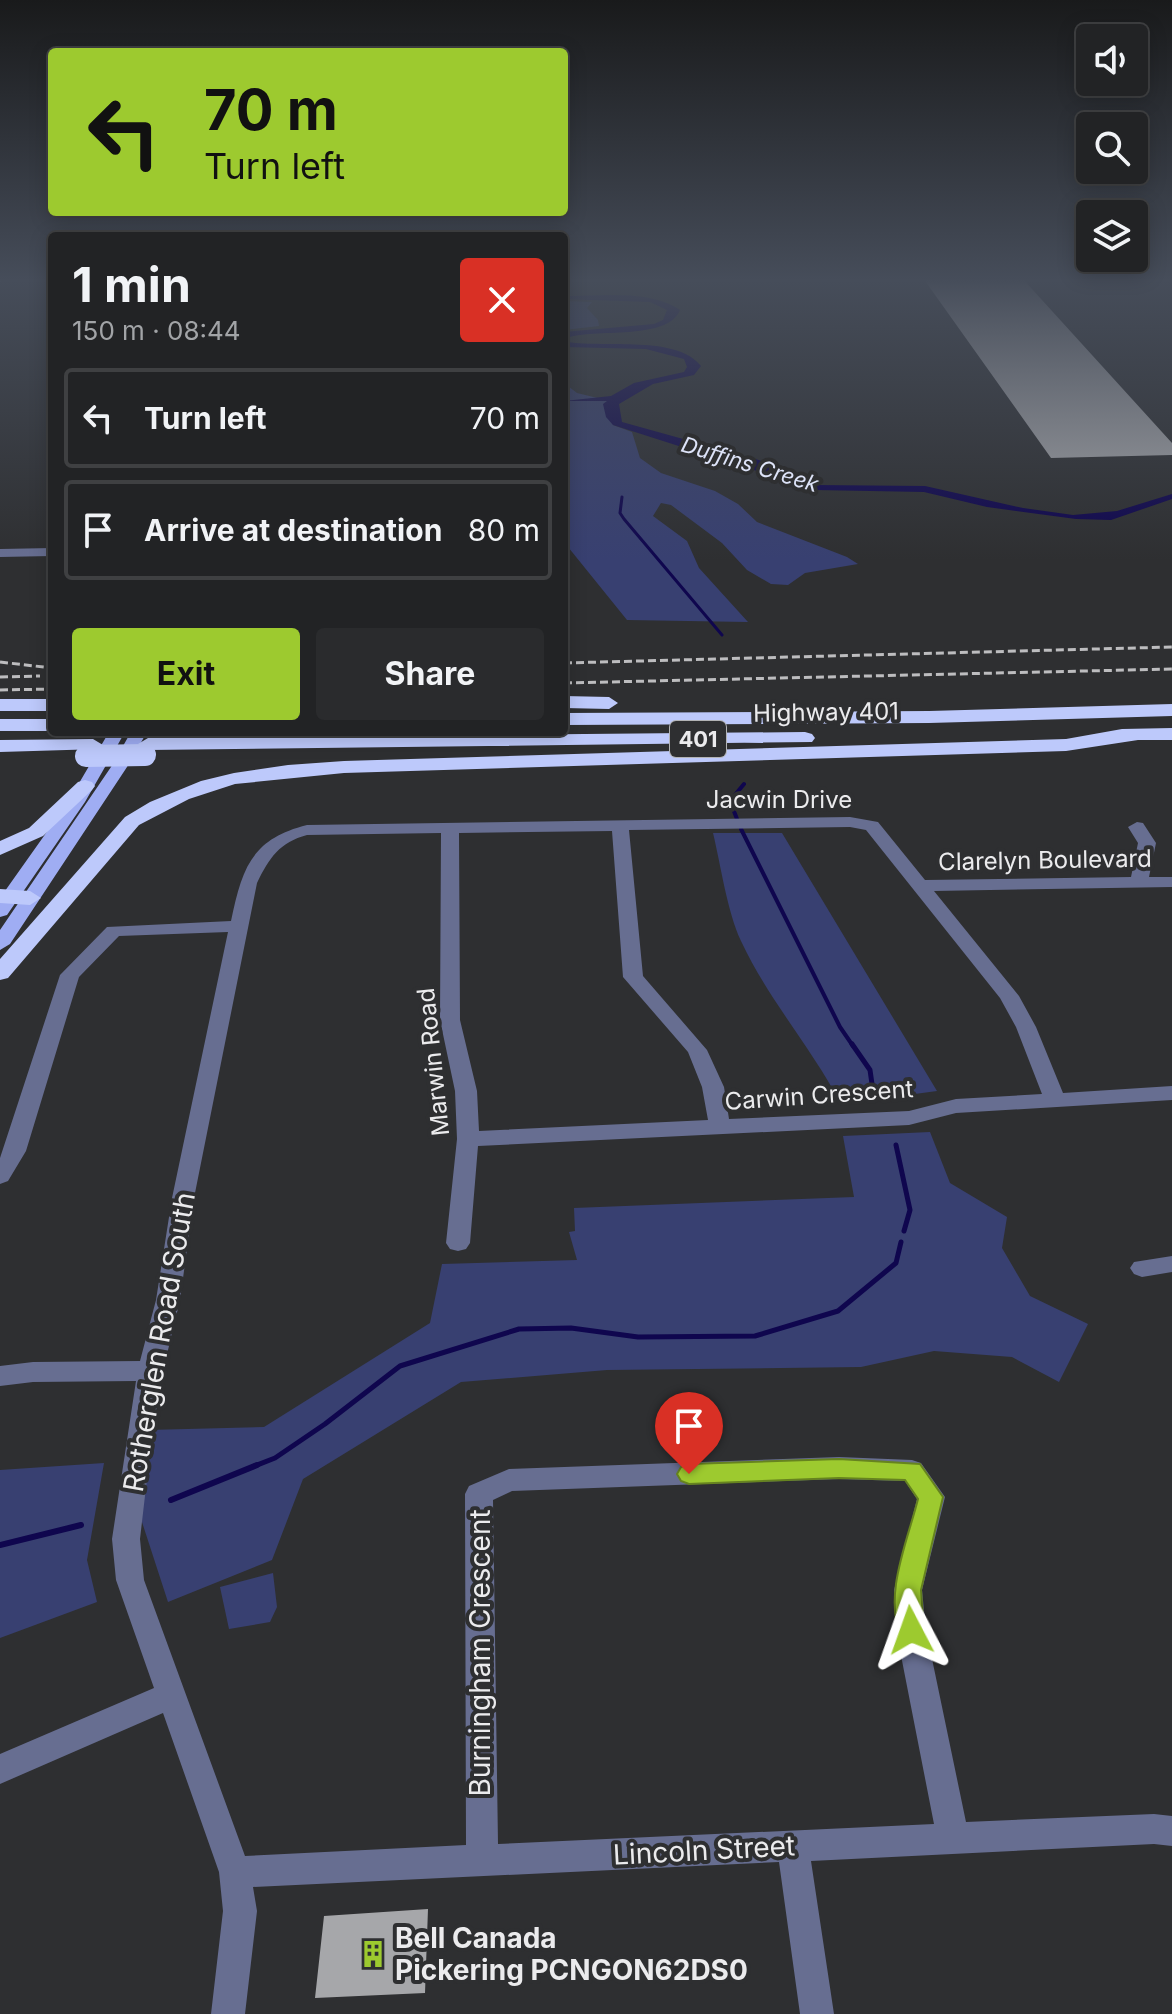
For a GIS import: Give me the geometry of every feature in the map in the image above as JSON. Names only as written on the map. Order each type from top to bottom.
[{"type":"highway","points":[[568,702],[855,704],[1047,712]]},
{"type":"highway","points":[[0,705],[48,705]]},
{"type":"highway","name":"Highway 401","points":[[568,719],[929,717],[1172,710]]},
{"type":"highway","points":[[0,725],[48,725]]},
{"type":"highway","name":"Highway 401","points":[[90,751],[144,744],[1172,734]]},
{"type":"highway","points":[[0,973],[132,821],[159,802],[237,775],[313,768],[1066,745],[1137,735]]},
{"type":"highway","points":[[0,746],[90,751]]},
{"type":"highway","points":[[0,762],[90,751]]},
{"type":"highway","points":[[0,849],[36,832],[85,786]]},
{"type":"main road","points":[[0,944],[10,900],[115,736]]},
{"type":"main road","points":[[10,900],[119,767],[144,744]]},
{"type":"street","points":[[0,553],[48,552]]},
{"type":"street","name":"Jacwin Drive","points":[[450,828],[850,822],[872,826],[1009,996],[1026,1027],[1055,1099]]},
{"type":"street","points":[[620,826],[633,977],[697,1050],[713,1087],[720,1128]]},
{"type":"street","points":[[1137,827],[1147,843],[1139,883]]},
{"type":"street","name":"Rotherglen Road South","points":[[228,2014],[240,1911],[235,1872],[130,1580],[126,1539],[150,1371],[168,1300],[183,1198],[248,883],[259,858],[282,836],[307,830],[450,828]]},
{"type":"street","name":"Marwin Road","points":[[450,828],[450,1020],[466,1091],[468,1139],[458,1243]]},
{"type":"street","name":"Clarelyn Boulevard","points":[[920,886],[1172,882]]},
{"type":"street","points":[[0,1176],[15,1151],[70,975],[107,935],[114,931],[147,928],[240,926]]},
{"type":"street","name":"Carwin Crescent","points":[[468,1139],[909,1118],[956,1106],[1172,1093]]},
{"type":"street","points":[[1142,1268],[1172,1264]]},
{"type":"street","points":[[0,1376],[33,1372],[150,1371]]},
{"type":"street","name":"Burningham Crescent","points":[[482,1860],[479,1494],[509,1480],[839,1468],[912,1471],[931,1497],[908,1590],[911,1630],[953,1837]]},
{"type":"street","points":[[0,1769],[170,1695]]},
{"type":"street","name":"Lincoln Street","points":[[235,1872],[953,1837],[1154,1829],[1172,1831]]},
{"type":"street","points":[[793,1846],[817,2014]]},
{"type":"shaded area","points":[[568,386],[577,393],[610,401],[613,425],[632,432],[640,458],[661,473],[715,491],[738,504],[757,522],[858,564],[805,573],[788,585],[771,584],[747,570],[722,543],[671,505],[661,503],[653,516],[687,541],[699,568],[748,622],[627,620],[568,547]]},
{"type":"shaded area","points":[[713,833],[782,833],[937,1091],[841,1104],[741,941],[728,902]]},
{"type":"shaded area","points":[[930,1132],[950,1183],[1007,1217],[1002,1248],[1030,1296],[1088,1324],[1059,1382],[1012,1357],[934,1351],[861,1367],[607,1370],[461,1382],[303,1479],[272,1560],[168,1602],[141,1519],[148,1430],[264,1427],[430,1323],[442,1264],[577,1260],[569,1232],[575,1231],[574,1208],[854,1197],[843,1136]]},
{"type":"shaded area","points":[[104,1463],[87,1560],[97,1602],[0,1638],[0,1470]]},
{"type":"shaded area","points":[[273,1573],[277,1607],[270,1622],[229,1629],[220,1587]]},
{"type":"water","name":"Duffins Creek","points":[[696,372],[653,384],[619,404],[622,422],[773,464],[814,485],[925,486],[1023,508],[1073,515],[1117,511],[1172,494],[1172,499],[1111,520],[1076,519],[987,507],[924,492],[816,490],[613,425],[606,417],[603,404],[607,401],[568,401],[611,396],[634,383]]},
{"type":"building","points":[[990,372],[1107,372],[1172,443],[1172,455],[1051,458]]},
{"type":"building","name":"Bell Canada Pickering PCNGON62DS0","points":[[428,1909],[425,1993],[315,1998],[324,1916]]},
{"type":"waterway","points":[[622,497],[620,513],[624,519],[722,635]]},
{"type":"waterway","points":[[737,819],[730,801],[744,784]]},
{"type":"waterway","points":[[741,829],[840,1027],[853,1046]]},
{"type":"waterway","points":[[852,1044],[870,1070],[873,1091]]},
{"type":"waterway","points":[[896,1145],[910,1210],[904,1231]]},
{"type":"waterway","points":[[254,1466],[275,1458],[325,1424],[400,1366],[519,1329],[571,1328],[638,1337],[755,1336],[838,1311],[896,1263],[901,1242]]},
{"type":"waterway","points":[[171,1500],[254,1466]]},
{"type":"waterway","points":[[0,1545],[81,1525]]},
{"type":"railway","points":[[568,663],[1172,647]]},
{"type":"railway","points":[[0,662],[48,668]]},
{"type":"railway","points":[[568,683],[1172,669]]},
{"type":"railway","points":[[0,677],[40,676]]},
{"type":"railway","points":[[0,690],[48,689]]},
{"type":"place","name":"Bell Canada Pickering PCNGON62DS0","points":[[373,1954]]},
{"type":"route","points":[[689,1474],[839,1468],[912,1471],[931,1497],[908,1590],[911,1630]]}]
